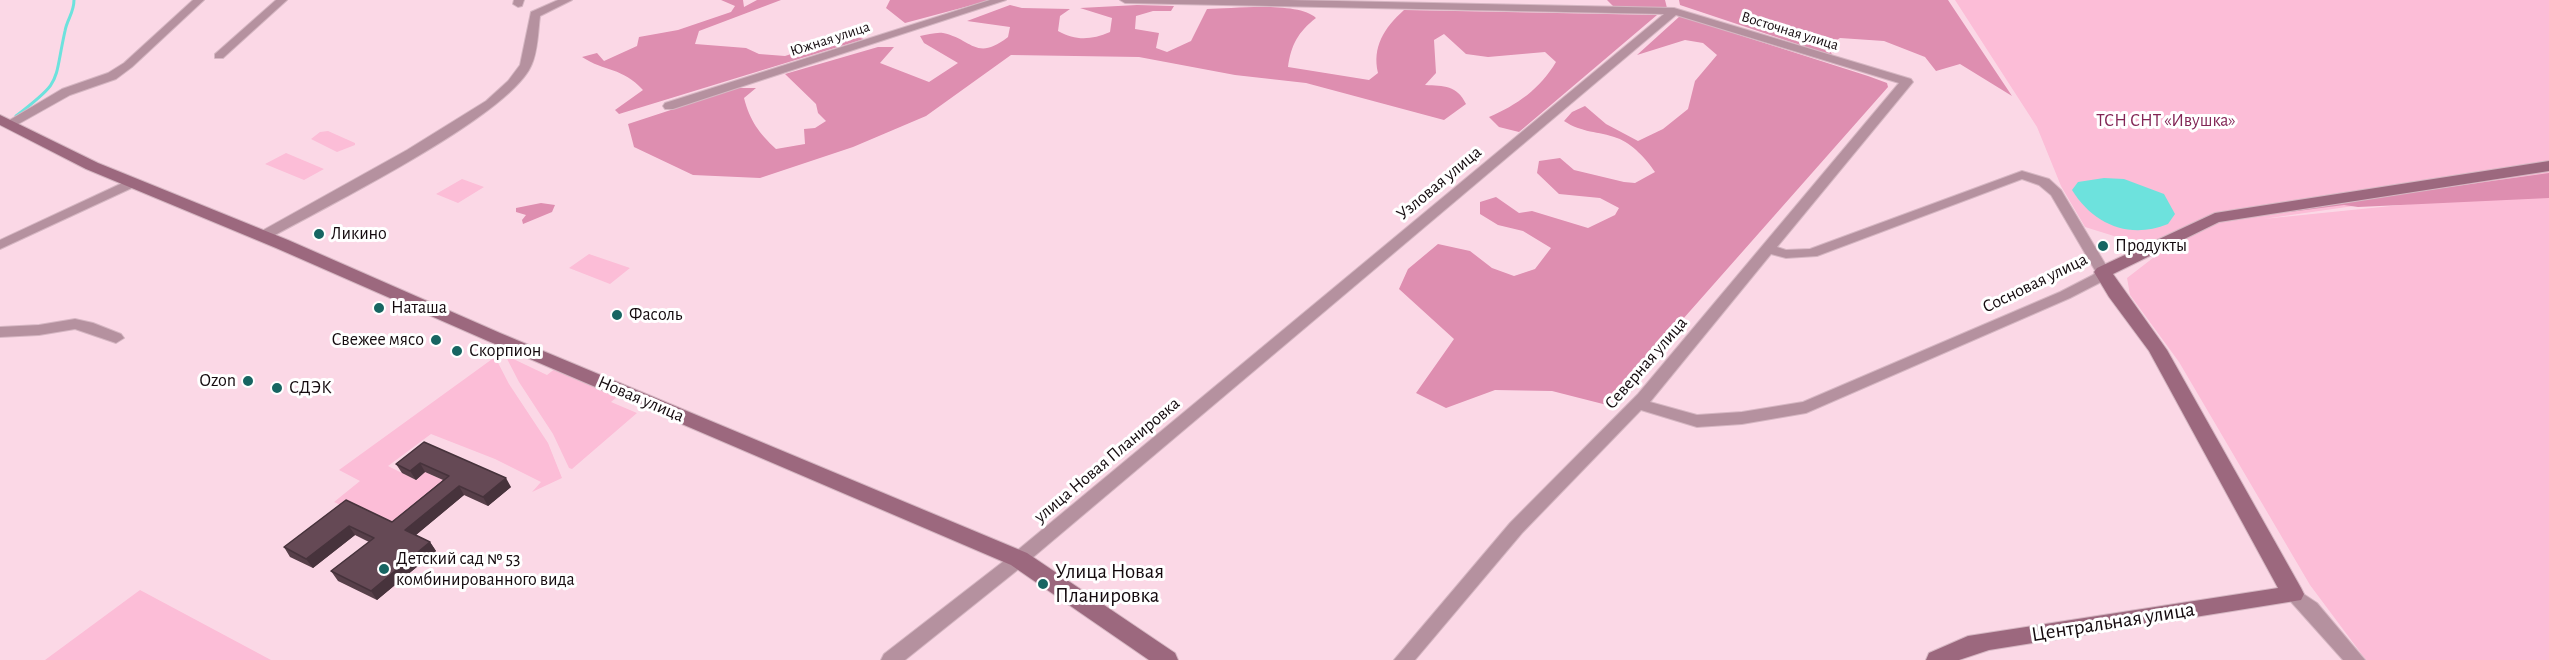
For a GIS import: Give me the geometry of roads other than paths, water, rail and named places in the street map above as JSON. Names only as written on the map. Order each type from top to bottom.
[{"type":"street","points":[[4,122],[66,92],[111,76],[128,65],[199,0]]},
{"type":"street","points":[[219,56],[282,0]]},
{"type":"street","name":"Южная улица","points":[[669,106],[1001,0]]},
{"type":"street","name":"Восточная улица","points":[[1125,0],[1672,6],[1907,82]]},
{"type":"street","points":[[263,236],[412,153],[490,104],[512,84],[526,65],[535,14],[562,1]]},
{"type":"street","name":"Узловая улица","points":[[1219,390],[1672,6]]},
{"type":"street","name":"Северная улица","points":[[1404,660],[1516,528],[1639,404],[1907,82]]},
{"type":"street","name":"Новая улица","points":[[4,122],[55,149],[131,183],[263,236],[501,340],[1019,559],[1167,660]]},
{"type":"street","points":[[2355,660],[2310,608],[2293,594],[2243,511],[2156,347],[2112,289],[2103,272],[2215,218],[2549,166]]},
{"type":"street","name":"Сосновая улица","points":[[1639,404],[1697,421],[1742,418],[1806,407],[2065,295],[2098,278],[2103,272],[2056,193],[2044,182],[2022,175],[1812,253],[1794,254],[1768,249]]},
{"type":"street","points":[[0,245],[131,183]]},
{"type":"street","points":[[0,332],[39,330],[75,324],[88,326],[116,338]]},
{"type":"street","name":"улица Новая Планировка","points":[[891,660],[1019,559],[1219,390]]},
{"type":"street","name":"Центральная улица","points":[[1936,660],[1968,645],[1989,641],[2293,594]]},
{"type":"water","points":[[2104,178],[2124,179],[2164,194],[2175,214],[2168,224],[2154,229],[2126,229],[2101,220],[2090,212],[2072,190],[2078,182]]},
{"type":"waterway","points":[[16,116],[42,95],[54,80],[74,0]]},
{"type":"place","name":"Ликино","points":[[319,234]]},
{"type":"place","name":"Продукты","points":[[2103,246]]},
{"type":"place","name":"Наташа","points":[[379,308]]},
{"type":"place","name":"Фасоль","points":[[617,315]]},
{"type":"place","name":"Свежее мясо","points":[[436,340]]},
{"type":"place","name":"Скорпион","points":[[457,351]]},
{"type":"place","name":"Ozon","points":[[248,381]]},
{"type":"place","name":"СДЭК","points":[[277,388]]},
{"type":"place","name":"Детский сад № 53 комбинированного вида","points":[[384,569]]},
{"type":"place","name":"Улица Новая Планировка","points":[[1043,584]]},
{"type":"park label","name":"ТСН СНТ «Ивушка»","points":[[2166,121]]}]
